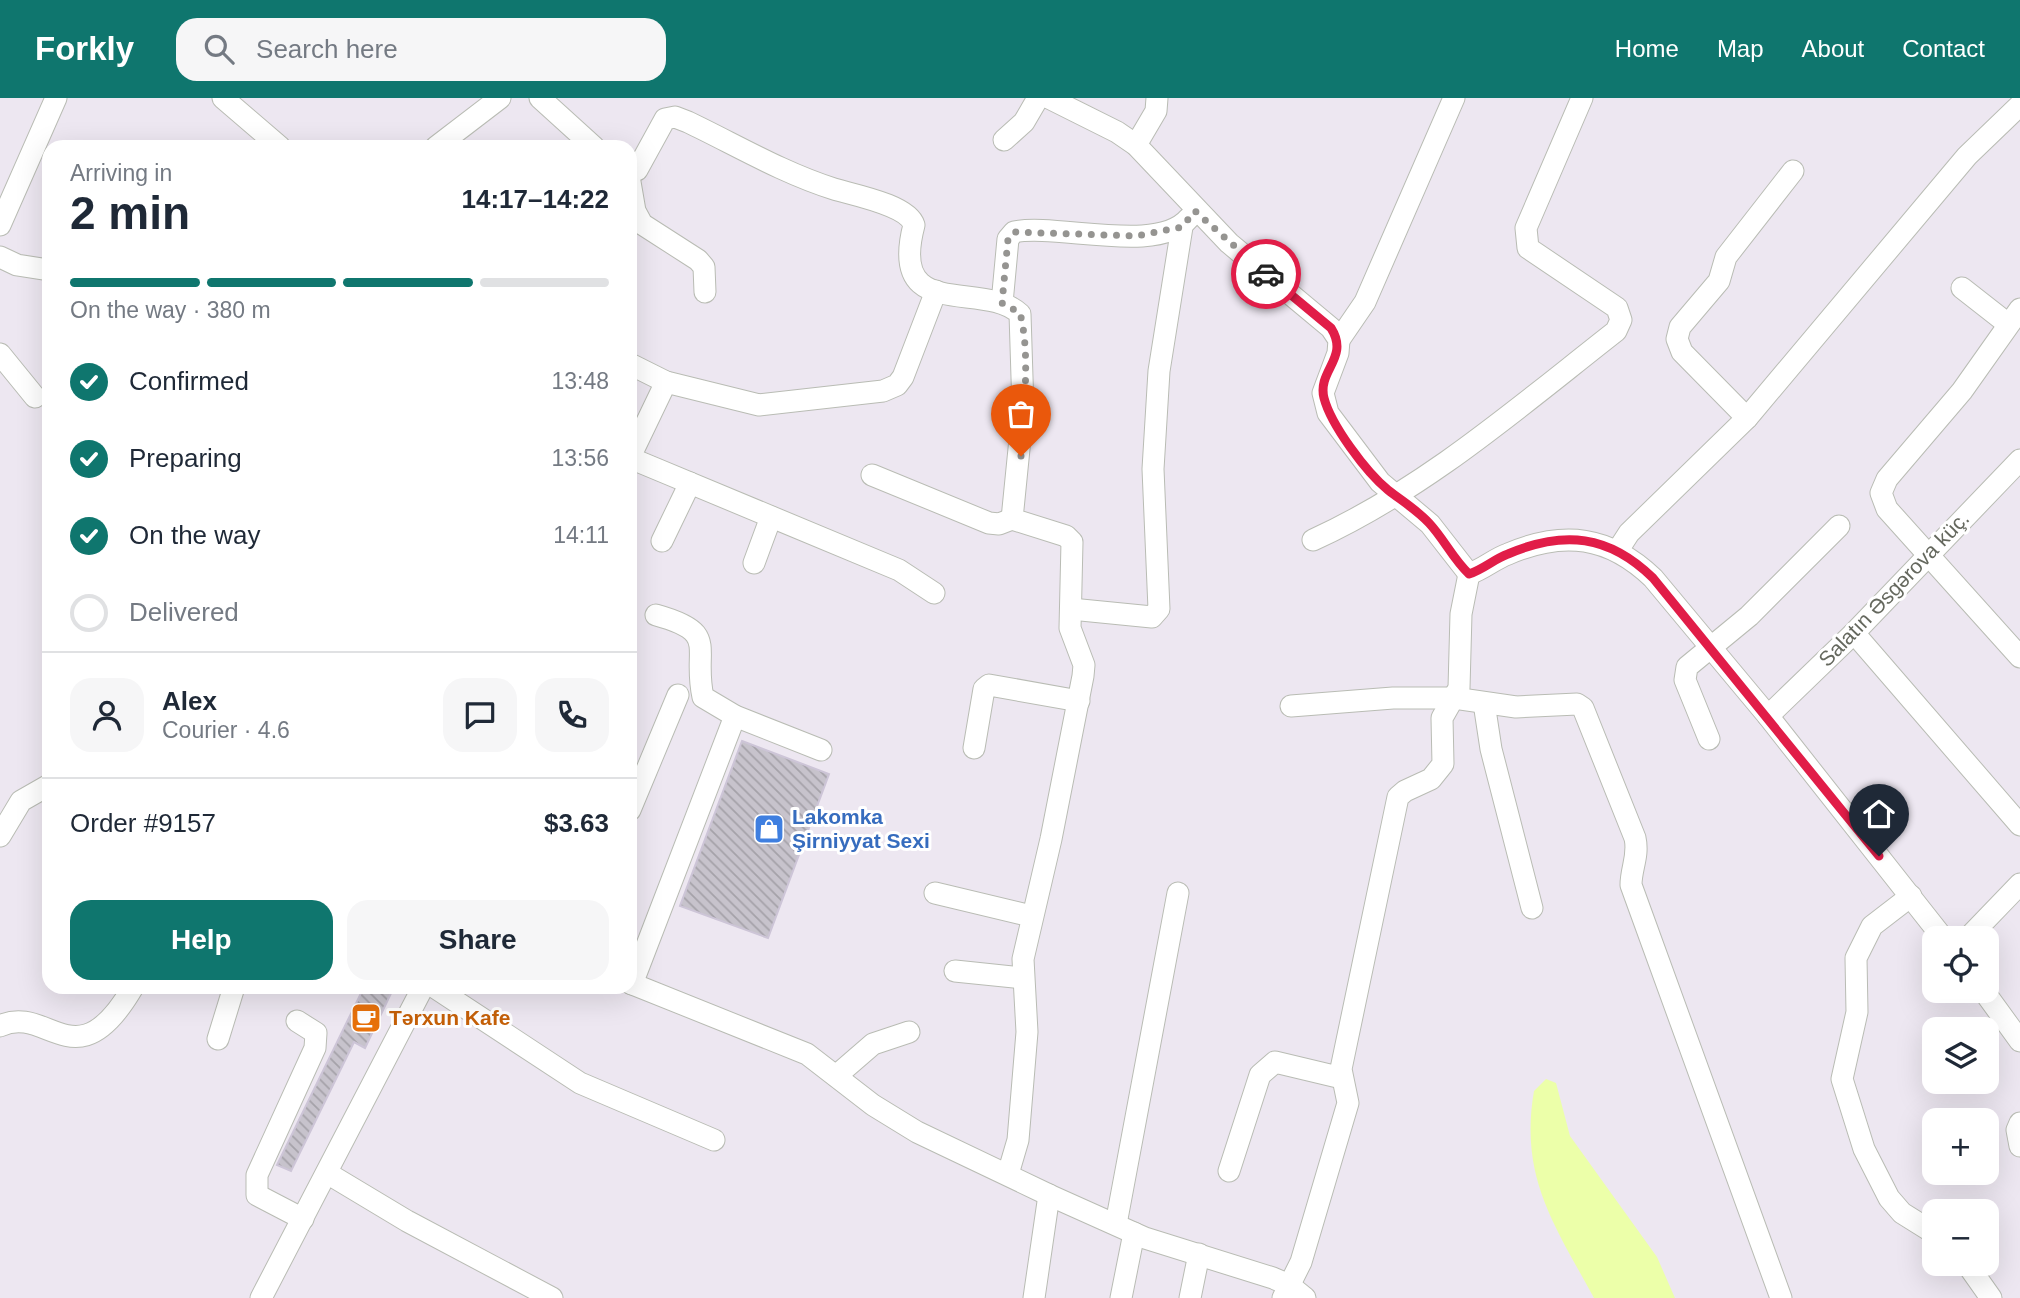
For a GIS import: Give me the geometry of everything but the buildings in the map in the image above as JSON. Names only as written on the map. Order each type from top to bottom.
[{"type":"street","points":[[0,225],[55,98]]},
{"type":"street","points":[[223,98],[272,140]]},
{"type":"street","points":[[540,98],[586,140]]},
{"type":"street","points":[[1004,140],[1024,122],[1038,98]]},
{"type":"street","points":[[1049,98],[1117,132],[1136,145],[1189,219],[1229,243],[1331,328],[1339,340]]},
{"type":"street","points":[[1136,145],[1156,111],[1157,98]]},
{"type":"street","points":[[1454,98],[1365,302],[1339,340],[1338,353],[1323,393],[1328,413],[1380,482],[1430,524],[1469,574]]},
{"type":"street","points":[[1313,540],[1354,521],[1397,496],[1616,331],[1621,320],[1617,308],[1528,248],[1525,238],[1526,228],[1582,98]]},
{"type":"street","points":[[444,140],[493,100]]},
{"type":"street","points":[[1618,550],[1629,533],[1747,418],[1967,156],[2020,105]]},
{"type":"street","points":[[637,170],[665,119],[674,117],[688,121],[798,176],[906,214],[914,225],[909,255],[912,271],[920,282],[936,291],[961,298],[1002,303],[1020,313],[1023,322],[1023,408],[1012,519]]},
{"type":"street","points":[[1747,418],[1682,352],[1677,340],[1680,327],[1719,281],[1726,257],[1793,171]]},
{"type":"street","points":[[637,215],[642,224],[698,260],[704,267],[705,292]]},
{"type":"street","points":[[1002,303],[1008,239],[1014,232],[1136,236],[1189,219]]},
{"type":"street","points":[[1071,609],[1152,617],[1159,609],[1153,469],[1159,370],[1189,219]]},
{"type":"street","points":[[0,257],[17,265],[42,269]]},
{"type":"street","points":[[1962,288],[2014,317],[1955,400],[1887,479],[1881,493],[1887,509],[2020,657]]},
{"type":"street","points":[[637,368],[666,382],[759,405],[883,391],[897,385],[904,377],[936,291]]},
{"type":"street","points":[[0,354],[36,397]]},
{"type":"street","points":[[637,443],[666,382]]},
{"type":"street","points":[[637,461],[899,570],[934,593]]},
{"type":"street","name":"Salatın Əsgərova küç.","points":[[1768,716],[1854,633],[1928,554],[2017,470]]},
{"type":"street","points":[[872,475],[989,523],[999,524],[1012,519],[1072,541],[1072,640],[1084,665],[1079,701],[1031,916],[1023,978],[1026,1045],[1018,1140],[1008,1174]]},
{"type":"street","points":[[662,541],[690,483]]},
{"type":"street","points":[[754,563],[771,517]]},
{"type":"street","points":[[1709,739],[1685,680],[1686,667],[1712,649],[1839,526]]},
{"type":"street","points":[[637,985],[807,1054],[873,1105],[917,1132],[1049,1195],[1292,1294],[1348,1103],[1342,1078],[1357,986],[1398,797],[1439,772],[1443,764],[1442,718],[1454,698],[1461,676],[1462,597],[1469,574],[1538,542],[1570,539],[1596,542],[1618,550],[1653,578],[1768,716],[1934,926]]},
{"type":"street","points":[[656,615],[684,623],[695,630],[701,643],[703,697],[735,716],[821,750]]},
{"type":"street","points":[[1854,633],[2020,825]]},
{"type":"street","points":[[974,748],[984,689],[989,685],[1079,701]]},
{"type":"street","points":[[637,793],[677,695]]},
{"type":"street","points":[[1291,706],[1393,698],[1454,698],[1517,707],[1577,704],[1583,708],[1635,838],[1638,852],[1631,873],[1631,885],[1781,1298]]},
{"type":"street","points":[[1484,703],[1491,749],[1532,908]]},
{"type":"street","points":[[637,968],[735,716]]},
{"type":"street","points":[[0,836],[21,801],[42,789]]},
{"type":"street","points":[[1980,926],[2020,884]]},
{"type":"street","points":[[935,893],[1031,916]]},
{"type":"street","points":[[1121,1298],[1125,1228],[1178,893]]},
{"type":"street","points":[[1911,896],[1872,926],[1856,958],[1857,1012],[1842,1079],[1864,1149],[1889,1198],[1902,1213],[1922,1226]]},
{"type":"street","points":[[955,971],[1023,978]]},
{"type":"street","points":[[0,1026],[19,1021],[68,1037],[82,1037],[118,1013],[129,994]]},
{"type":"street","points":[[218,1039],[232,994]]},
{"type":"street","points":[[261,1298],[419,994]]},
{"type":"street","points":[[446,994],[580,1083],[714,1140]]},
{"type":"street","points":[[1992,1003],[2020,1041]]},
{"type":"street","points":[[298,1021],[316,1033],[315,1048],[257,1175],[255,1189],[257,1195],[303,1219]]},
{"type":"street","points":[[836,1076],[873,1044],[909,1032]]},
{"type":"street","points":[[1229,1171],[1260,1075],[1267,1066],[1275,1062],[1342,1078]]},
{"type":"street","points":[[2020,1123],[2017,1130],[2020,1146]]},
{"type":"street","points":[[327,1173],[526,1292],[552,1298]]},
{"type":"street","points":[[1034,1298],[1049,1195]]},
{"type":"street","points":[[1190,1298],[1199,1254]]},
{"type":"street","points":[[1975,1276],[1991,1298]]},
{"type":"shaded area","points":[[1546,1079],[1556,1083],[1570,1136],[1657,1257],[1675,1298],[1594,1298],[1554,1224],[1536,1175],[1531,1122],[1534,1091]]},
{"type":"way so far","points":[[1021,456],[1023,322],[1020,313],[1002,303],[1008,239],[1014,232],[1022,230],[1136,236],[1182,227],[1195,211],[1266,274]]},
{"type":"place","name":"Lakomka Şirniyyat Sexi","points":[[769,829]]},
{"type":"place","name":"Tərxun Kafe","points":[[366,1018]]},
{"type":"route","points":[[1266,274],[1331,328],[1339,340],[1338,353],[1323,393],[1328,413],[1386,489],[1408,503],[1430,524],[1469,574],[1481,570],[1504,555],[1538,542],[1570,539],[1596,542],[1635,560],[1768,716],[1879,856]]}]
